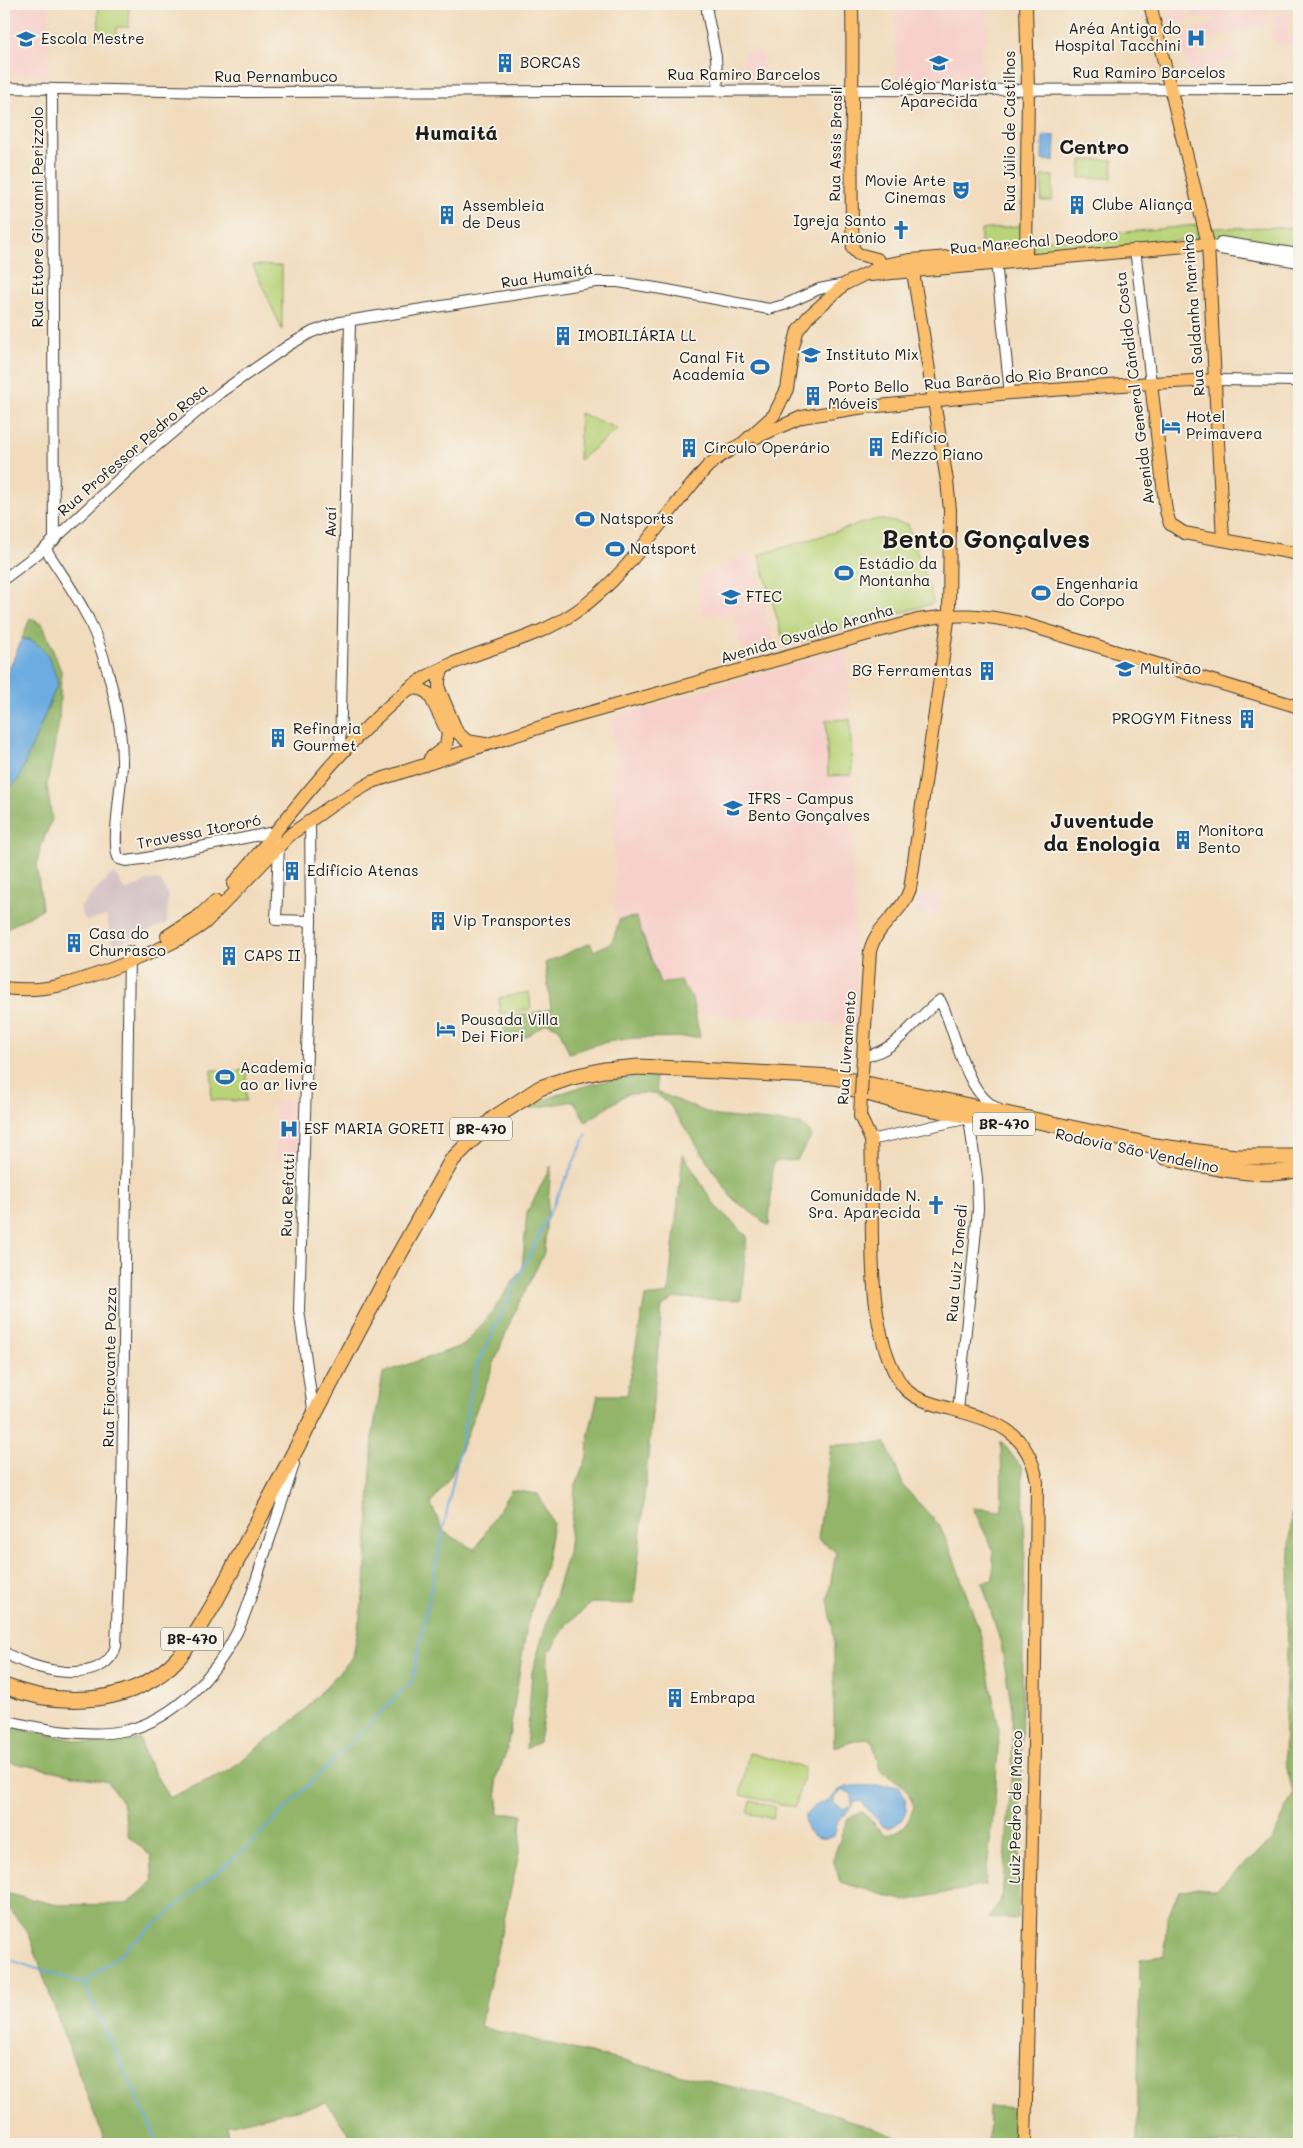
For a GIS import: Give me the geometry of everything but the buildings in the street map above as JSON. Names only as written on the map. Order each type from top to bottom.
[{"type":"highway","name":"Rodovia São Vendelino","points":[[314,1418],[452,1160],[476,1134],[516,1102],[540,1088],[568,1078],[604,1070],[639,1067],[801,1075],[899,1102],[966,1111],[1224,1169],[1267,1172],[1299,1169]]},
{"type":"highway","name":"BR-470","points":[[966,1111],[1008,1115],[1208,1154],[1258,1158],[1299,1157]]},
{"type":"highway","name":"BR-470","points":[[4,1686],[53,1700],[92,1699],[136,1687],[171,1664],[189,1642],[215,1602],[314,1418]]},
{"type":"main road","name":"Rua Assis Brasil","points":[[852,4],[854,90],[851,202],[853,249],[858,254],[874,257],[886,269]]},
{"type":"main road","name":"Rua Júlio de Castilhos","points":[[1026,4],[1028,88],[1026,255]]},
{"type":"main road","name":"Rua Saldanha Marinho","points":[[1150,4],[1168,88],[1213,243],[1216,380],[1223,540]]},
{"type":"main road","name":"Rua Marechal Deodoro","points":[[743,443],[771,419],[782,400],[789,378],[795,337],[808,316],[845,284],[864,275],[912,265],[1026,255],[1213,243]]},
{"type":"main road","name":"Rua Marechal Deodoro","points":[[912,265],[996,262],[1026,255]]},
{"type":"main road","name":"Rua Livramento","points":[[912,265],[935,399],[949,496],[949,614],[910,889],[905,901],[880,930],[872,943],[860,1116],[870,1140],[875,1303],[880,1332],[894,1369],[908,1392],[924,1401],[990,1420],[1013,1434],[1027,1450],[1035,1470]]},
{"type":"main road","name":"Rua Barão do Rio Branco","points":[[743,443],[794,420],[830,412],[935,399],[1216,380]]},
{"type":"main road","name":"Avenida General Cândido Costa","points":[[1151,383],[1165,502],[1170,524],[1184,532],[1223,540]]},
{"type":"main road","points":[[782,400],[784,412],[794,420]]},
{"type":"main road","points":[[4,981],[48,980],[177,940],[201,926],[234,895],[340,754],[410,688],[443,668],[527,638],[577,612],[605,589],[708,466],[722,455],[743,443]]},
{"type":"main road","points":[[1223,540],[1299,554]]},
{"type":"main road","name":"Avenida Osvaldo Aranha","points":[[276,840],[372,782],[418,766],[556,722],[829,644],[918,620],[949,614],[988,616],[1021,623],[1299,707]]},
{"type":"main road","points":[[443,668],[438,679],[439,689],[458,732],[468,741],[491,744]]},
{"type":"main road","points":[[410,688],[421,689],[429,694],[449,736],[446,746],[418,766]]},
{"type":"main road","points":[[306,797],[318,805],[332,806]]},
{"type":"main road","points":[[4,988],[38,989],[58,986],[129,956]]},
{"type":"main road","name":"Luiz Pedro de Marco","points":[[1025,2144],[1034,1747],[1037,1482],[1035,1470]]},
{"type":"street","points":[[708,4],[707,12],[716,57],[718,90]]},
{"type":"street","name":"Rua Pernambuco","points":[[4,88],[162,92],[549,92]]},
{"type":"street","name":"Rua Ramiro Barcelos","points":[[549,92],[1028,88],[1299,89]]},
{"type":"street","name":"Rua Ettore Giovanni Perizzolo","points":[[52,89],[54,541]]},
{"type":"street","points":[[1213,243],[1299,254]]},
{"type":"street","points":[[1213,243],[1220,249],[1299,262]]},
{"type":"street","name":"Avenida General Cândido Costa","points":[[1135,249],[1151,383]]},
{"type":"street","points":[[996,262],[1010,393]]},
{"type":"street","name":"Rua Humaitá","points":[[285,348],[312,332],[350,320],[485,301],[577,284],[618,282],[769,309],[790,303],[819,289],[845,284]]},
{"type":"street","name":"Avaí","points":[[340,754],[350,320]]},
{"type":"street","name":"Rua Professor Pedro Rosa","points":[[4,579],[54,541],[135,464],[222,392],[285,348]]},
{"type":"street","name":"Rua Barão do Rio Branco","points":[[1216,380],[1299,381]]},
{"type":"street","name":"Travessa Itororó","points":[[45,548],[88,619],[98,643],[109,680],[122,752],[121,788],[115,845],[118,859],[126,861],[142,859],[267,833],[276,840]]},
{"type":"street","points":[[340,725],[346,735],[355,738]]},
{"type":"street","name":"Rua Refatti","points":[[310,821],[311,921],[299,1310],[314,1418]]},
{"type":"street","points":[[276,840],[276,920],[311,921]]},
{"type":"street","name":"Rua Fioravante Pozza","points":[[4,1652],[16,1660],[41,1668],[70,1672],[97,1668],[109,1660],[116,1646],[122,1499],[129,956]]},
{"type":"street","points":[[863,1057],[889,1048],[925,1012],[940,1000],[971,1080],[983,1100],[1008,1115]]},
{"type":"street","points":[[870,1140],[966,1111],[972,1093],[971,1080]]},
{"type":"street","name":"Rua Luiz Tomedi","points":[[958,1411],[978,1209],[977,1178],[966,1111]]},
{"type":"street","points":[[4,1720],[44,1729],[92,1733],[126,1730],[151,1723],[180,1703],[218,1662],[236,1634],[274,1526],[300,1444]]},
{"type":"shaded area","name":"Escola Mestre","points":[[4,4],[49,4],[49,74],[4,74]]},
{"type":"shaded area","name":"Colégio Marista Aparecida","points":[[894,4],[988,4],[987,42],[981,43],[981,83],[897,83]]},
{"type":"shaded area","name":"Aréa Antiga do Hospital Tacchini","points":[[1228,4],[1230,18],[1266,9],[1270,24],[1196,42],[1197,46],[1201,47],[1200,57],[1234,47],[1237,60],[1189,72],[1179,34],[1215,22],[1213,17],[1192,18],[1192,7],[1186,8],[1188,21],[1169,25],[1167,15],[1177,11],[1175,5]]},
{"type":"shaded area","points":[[1273,13],[1289,13],[1289,38],[1299,38],[1299,44],[1273,44]]},
{"type":"shaded area","points":[[743,53],[763,53],[763,80],[743,80]]},
{"type":"shaded area","name":"FTEC","points":[[749,553],[775,643],[742,651],[733,614],[702,615],[699,579]]},
{"type":"shaded area","name":"IFRS - Campus Bento Gonçalves","points":[[848,648],[857,1025],[702,1014],[616,1011],[613,718]]},
{"type":"shaded area","points":[[112,874],[116,875],[125,891],[150,880],[160,880],[168,895],[167,923],[114,946],[106,916],[86,921],[81,912],[81,906]]},
{"type":"shaded area","points":[[916,894],[942,895],[941,915],[915,914]]},
{"type":"shaded area","name":"ESF MARIA GORETI","points":[[275,1100],[304,1101],[301,1158],[275,1158]]},
{"type":"green space","points":[[98,4],[129,4],[129,27],[117,27],[116,38],[99,38]]},
{"type":"green space","points":[[1081,160],[1113,160],[1112,178],[1080,178]]},
{"type":"green space","points":[[1042,176],[1053,176],[1052,201],[1041,201]]},
{"type":"green space","points":[[1025,225],[1024,248],[981,251],[981,230]]},
{"type":"green space","points":[[1198,225],[1198,239],[1033,256],[1033,241]]},
{"type":"green space","points":[[1299,227],[1299,251],[1214,237],[1210,228]]},
{"type":"green space","points":[[253,265],[282,266],[282,330]]},
{"type":"green space","points":[[580,413],[618,429],[579,460]]},
{"type":"green space","name":"Estádio da Montanha","points":[[877,519],[908,524],[934,603],[785,646],[759,555]]},
{"type":"green space","points":[[30,618],[43,625],[61,671],[59,722],[47,785],[52,820],[40,848],[37,867],[42,909],[4,930],[4,794],[18,780],[58,683],[30,639],[22,639]]},
{"type":"green space","points":[[850,719],[852,775],[828,776],[826,720]]},
{"type":"green space","points":[[636,917],[660,983],[680,980],[692,999],[700,1037],[634,1038],[601,1043],[569,1053],[559,1028],[547,1023],[525,1037],[504,1038],[504,1018],[551,1009],[545,963],[590,943],[594,951],[612,942],[620,919]]},
{"type":"green space","points":[[529,992],[531,1009],[500,1014],[499,998]]},
{"type":"green space","points":[[212,1070],[247,1071],[246,1101],[211,1100]]},
{"type":"green space","points":[[655,1075],[657,1092],[716,1116],[801,1124],[812,1135],[797,1160],[773,1162],[769,1226],[732,1198],[669,1104],[655,1093],[627,1094],[586,1122],[574,1101],[528,1109],[574,1089],[622,1079]]},
{"type":"green space","points":[[683,1154],[715,1206],[747,1236],[741,1300],[675,1298],[662,1307],[634,1604],[592,1603],[567,1624],[548,1654],[547,1696],[539,1742],[526,1749],[532,1672],[568,1553],[575,1487],[587,1457],[589,1433],[598,1395],[627,1395],[645,1297],[668,1294]]},
{"type":"green space","points":[[551,1166],[544,1253],[512,1317],[451,1475],[431,1504],[443,1531],[475,1550],[511,1490],[538,1494],[553,1523],[546,1565],[527,1624],[507,1750],[496,1778],[499,1814],[522,1814],[520,1849],[480,2027],[800,2103],[917,2144],[351,2144],[348,2133],[327,2103],[227,2125],[228,2144],[106,2144],[61,2027],[29,1934],[4,1902],[4,1893],[58,1905],[127,1904],[153,1882],[151,1856],[129,1837],[122,1802],[108,1782],[4,1761],[4,1726],[90,1743],[140,1739],[146,1758],[169,1798],[229,1770],[299,1716],[353,1657],[365,1586],[373,1433],[383,1373],[464,1345],[491,1313],[522,1269],[527,1213]]},
{"type":"green space","points":[[1001,1441],[1022,1468],[1025,1542],[1018,1919],[989,1918],[1002,1898],[1012,1770],[1012,1709],[1001,1644],[982,1582],[993,1580],[993,1550],[973,1508],[1002,1511]]},
{"type":"green space","points":[[886,1443],[904,1487],[939,1525],[953,1556],[981,1636],[999,1730],[995,1801],[985,1885],[905,1901],[840,1882],[833,1859],[847,1820],[862,1811],[884,1835],[891,1834],[904,1826],[914,1806],[906,1788],[880,1769],[872,1740],[866,1738],[834,1747],[834,1637],[828,1598],[836,1552],[818,1539],[831,1445]]},
{"type":"green space","points":[[1299,1512],[1299,2144],[1137,2144],[1140,1959],[1164,1956],[1167,1918],[1179,1891],[1198,1887],[1216,1889],[1272,1841],[1293,1793],[1284,1756],[1291,1514]]},
{"type":"green space","points":[[749,1753],[805,1768],[795,1807],[740,1795]]},
{"type":"green space","points":[[751,1801],[776,1807],[773,1819],[748,1813]]},
{"type":"green space","points":[[989,2106],[1016,2108],[1014,2144],[988,2144]]},
{"type":"water","points":[[1043,135],[1055,136],[1054,161],[1042,160]]},
{"type":"water","points":[[22,639],[30,640],[42,648],[50,661],[58,683],[18,780],[4,794],[4,681]]},
{"type":"water","points":[[851,1786],[899,1786],[905,1799],[906,1810],[901,1820],[889,1828],[882,1826],[861,1801],[855,1802],[852,1807],[852,1794],[843,1790],[834,1798],[834,1804],[843,1809],[849,1806],[851,1809],[838,1821],[834,1836],[822,1838],[808,1831],[805,1820],[807,1814],[815,1806],[830,1799],[842,1789]]},
{"type":"waterway","points":[[84,1984],[248,1846],[412,1681],[477,1365],[587,1134]]},
{"type":"waterway","points":[[13,1961],[84,1984],[159,2144]]},
{"type":"place","name":"Aréa Antiga do Hospital Tacchini","points":[[1196,38]]},
{"type":"place","name":"Escola Mestre","points":[[26,39]]},
{"type":"place","name":"BORCAS","points":[[505,63]]},
{"type":"place","name":"Colégio Marista Aparecida","points":[[939,63]]},
{"type":"place","name":"Movie Arte Cinemas","points":[[961,190]]},
{"type":"place","name":"Clube Aliança","points":[[1077,205]]},
{"type":"place","name":"Assembleia de Deus","points":[[447,215]]},
{"type":"place","name":"Igreja Santo Antonio","points":[[901,230]]},
{"type":"place","name":"IMOBILIÁRIA LL","points":[[563,336]]},
{"type":"place","name":"Instituto Mix","points":[[811,355]]},
{"type":"place","name":"Canal Fit Academia","points":[[760,367]]},
{"type":"place","name":"Porto Bello Móveis","points":[[813,396]]},
{"type":"place","name":"Hotel Primavera","points":[[1171,426]]},
{"type":"place","name":"Edifício Mezzo Piano","points":[[876,447]]},
{"type":"place","name":"Círculo Operário","points":[[689,448]]},
{"type":"place","name":"Natsports","points":[[585,519]]},
{"type":"place","name":"Natsport","points":[[615,549]]},
{"type":"place","name":"Estádio da Montanha","points":[[844,573]]},
{"type":"place","name":"Engenharia do Corpo","points":[[1041,593]]},
{"type":"place","name":"FTEC","points":[[731,597]]},
{"type":"place","name":"Multirão","points":[[1125,669]]},
{"type":"place","name":"BG Ferramentas","points":[[987,671]]},
{"type":"place","name":"PROGYM Fitness","points":[[1247,719]]},
{"type":"place","name":"Refinaria Gourmet","points":[[278,738]]},
{"type":"place","name":"IFRS - Campus Bento Gonçalves","points":[[733,808]]},
{"type":"place","name":"Monitora Bento","points":[[1183,840]]},
{"type":"place","name":"Edifício Atenas","points":[[292,871]]},
{"type":"place","name":"Vip Transportes","points":[[438,921]]},
{"type":"place","name":"Casa do Churrasco","points":[[74,943]]},
{"type":"place","name":"CAPS II","points":[[229,956]]},
{"type":"place","name":"Pousada Villa Dei Fiori","points":[[446,1029]]},
{"type":"place","name":"Academia ao ar livre","points":[[225,1077]]},
{"type":"place","name":"ESF MARIA GORETI","points":[[289,1129]]},
{"type":"place","name":"Comunidade N. Sra. Aparecida","points":[[936,1205]]},
{"type":"place","name":"Embrapa","points":[[675,1698]]},
{"type":"district","name":"Humaitá","points":[[456,133]]},
{"type":"district","name":"Centro","points":[[1094,147]]},
{"type":"district","name":"Bento Gonçalves","points":[[986,539]]},
{"type":"district","name":"Juventude da Enologia","points":[[1102,832]]}]
